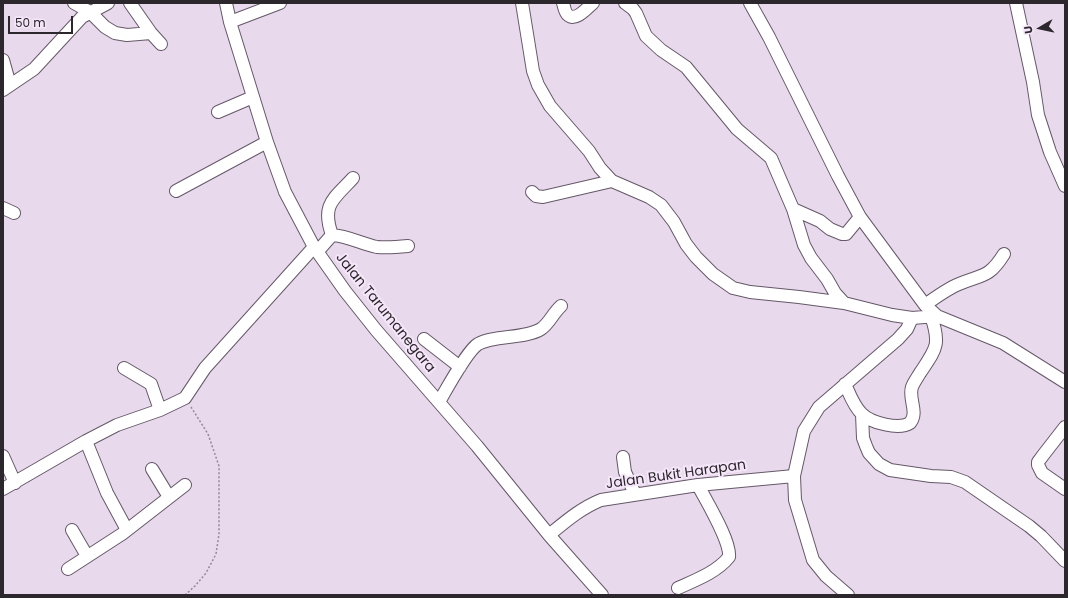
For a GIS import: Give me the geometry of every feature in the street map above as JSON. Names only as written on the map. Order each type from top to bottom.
[{"type":"street","points":[[74,3],[90,12],[105,27],[115,33],[127,35],[151,33]]},
{"type":"street","points":[[3,60],[6,87],[34,69],[76,23],[90,12],[108,3]]},
{"type":"street","points":[[130,3],[151,33],[161,44]]},
{"type":"street","name":"Jalan Tarumanegara","points":[[226,3],[230,22],[267,142],[285,192],[316,249],[345,291],[376,330],[477,446],[549,534],[602,595]]},
{"type":"street","points":[[230,22],[280,3]]},
{"type":"street","points":[[522,3],[533,71],[538,85],[550,106],[589,151],[600,168],[612,181],[649,197],[661,205],[674,222],[686,244],[696,257],[713,274],[733,288],[750,292],[844,303],[892,315],[912,318],[934,316],[1003,343],[1065,382]]},
{"type":"street","points":[[563,3],[566,14],[572,17],[579,15],[593,3]]},
{"type":"street","points":[[625,3],[636,13],[646,36],[661,50],[686,67],[737,129],[771,158],[794,209],[800,235],[807,252],[828,279],[835,293],[844,303]]},
{"type":"street","points":[[750,3],[769,37],[860,217],[934,316],[937,344],[933,355],[912,387],[911,395],[914,413],[911,421],[906,425],[897,427],[876,421],[862,414],[852,400],[845,384]]},
{"type":"street","points":[[1016,3],[1033,82],[1038,115],[1044,135],[1065,186]]},
{"type":"street","points":[[218,112],[253,97]]},
{"type":"street","points":[[176,191],[267,142]]},
{"type":"street","points":[[332,235],[327,214],[330,204],[353,178]]},
{"type":"street","points":[[532,192],[536,196],[543,198],[612,181]]},
{"type":"street","points":[[794,209],[820,221],[830,229],[842,234],[846,234],[860,217]]},
{"type":"street","points":[[3,489],[86,440],[117,425],[160,410],[185,398],[205,368],[316,249],[332,235],[346,237],[377,247],[386,248],[408,246]]},
{"type":"street","points":[[925,305],[950,288],[989,273],[997,265],[1004,254]]},
{"type":"street","points":[[439,402],[460,367],[475,347],[479,344],[537,331],[544,326],[561,306]]},
{"type":"street","points":[[848,595],[826,576],[813,560],[795,500],[794,476],[804,431],[819,407],[898,339],[907,329],[912,318]]},
{"type":"street","points":[[424,339],[460,367]]},
{"type":"street","points":[[124,368],[151,384],[160,410]]},
{"type":"street","points":[[862,414],[863,438],[869,453],[878,464],[890,470],[931,476],[950,477],[965,482],[1030,526],[1065,561]]},
{"type":"street","points":[[1065,427],[1038,462],[1038,465],[1042,473],[1065,489]]},
{"type":"street","points":[[86,440],[107,493],[127,530]]},
{"type":"street","points":[[3,456],[15,483]]},
{"type":"street","points":[[623,457],[625,472],[635,494]]},
{"type":"street","points":[[152,470],[169,497]]},
{"type":"street","name":"Jalan Bukit Harapan","points":[[549,534],[589,505],[601,500],[698,485],[794,476]]},
{"type":"street","points":[[68,569],[127,530],[185,485]]},
{"type":"street","points":[[678,588],[715,569],[730,555],[726,540],[698,485]]},
{"type":"street","points":[[72,530],[87,556]]},
{"type":"path","points":[[185,398],[208,434],[219,466],[220,529],[216,554],[206,573],[185,595]]}]
